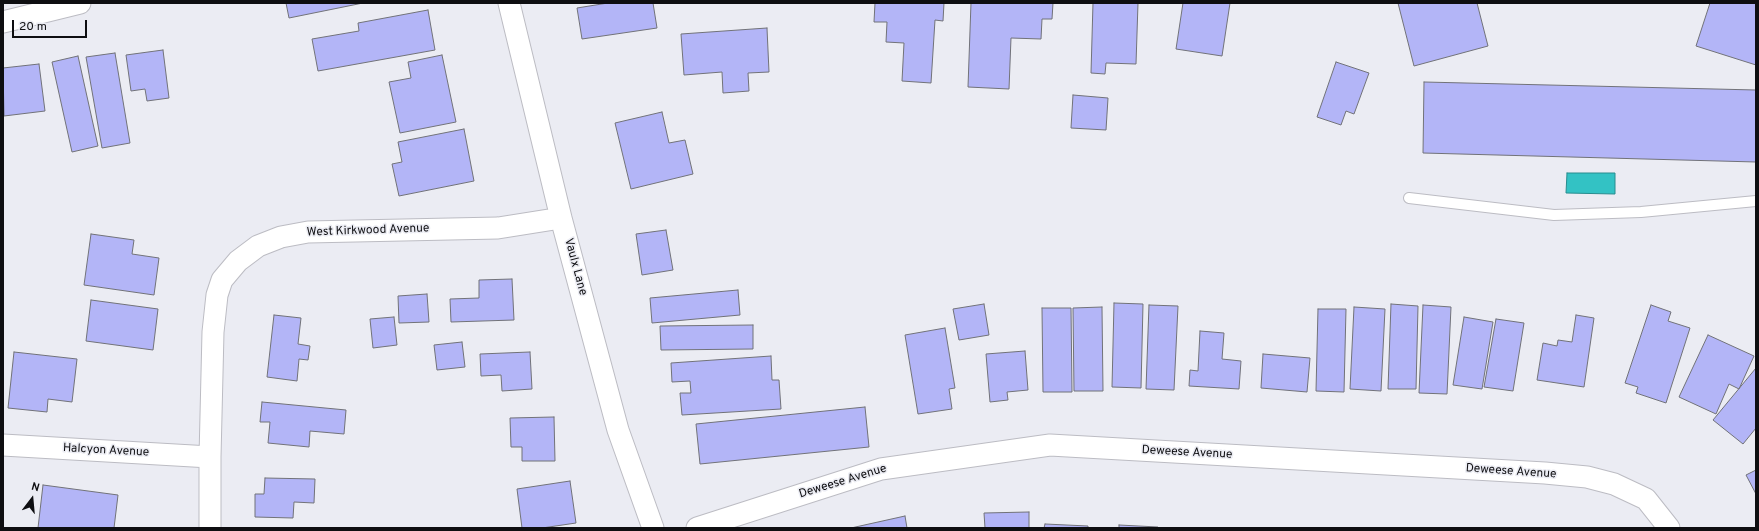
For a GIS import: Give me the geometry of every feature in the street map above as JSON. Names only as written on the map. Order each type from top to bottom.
[{"type":"street","points":[[3,22],[80,3]]},
{"type":"street","name":"Vaulx Lane","points":[[509,3],[562,218],[618,430],[653,528]]},
{"type":"street","name":"West Kirkwood Avenue","points":[[210,528],[213,332],[217,295],[222,280],[238,261],[258,246],[281,237],[308,232],[498,228],[562,218]]},
{"type":"street","name":"Halcyon Avenue","points":[[3,445],[210,457]]},
{"type":"street","name":"Deweese Avenue","points":[[697,528],[881,468],[1050,445],[1587,477],[1614,484],[1646,499],[1669,528]]},
{"type":"lane","points":[[1409,198],[1554,215],[1641,212],[1756,201]]},
{"type":"water","points":[[1567,173],[1615,173],[1615,194],[1566,193]]},
{"type":"building","points":[[286,3],[363,3],[289,18]]},
{"type":"building","points":[[608,3],[653,3],[657,28],[582,39],[577,8]]},
{"type":"building","points":[[875,3],[944,3],[943,21],[935,20],[931,83],[902,81],[904,43],[886,42],[887,22],[874,22]]},
{"type":"building","points":[[971,3],[1053,3],[1052,19],[1042,19],[1041,39],[1011,38],[1009,89],[968,87]]},
{"type":"building","points":[[1093,3],[1138,3],[1136,64],[1106,63],[1105,74],[1091,73]]},
{"type":"building","points":[[1183,3],[1230,3],[1222,56],[1176,49]]},
{"type":"building","points":[[1398,3],[1477,3],[1488,46],[1414,66]]},
{"type":"building","points":[[1710,3],[1756,3],[1756,65],[1696,46]]},
{"type":"building","points":[[428,10],[435,50],[318,71],[312,39],[359,31],[358,23]]},
{"type":"building","points":[[767,28],[769,72],[748,73],[749,91],[723,93],[722,72],[684,75],[681,34]]},
{"type":"building","points":[[163,50],[169,98],[147,101],[145,89],[131,91],[126,55]]},
{"type":"building","points":[[115,53],[130,143],[102,148],[86,57]]},
{"type":"building","points":[[442,55],[456,122],[400,133],[389,82],[411,78],[408,62]]},
{"type":"building","points":[[78,56],[98,146],[72,152],[52,62]]},
{"type":"building","points":[[1336,62],[1369,73],[1354,114],[1346,111],[1341,125],[1317,117]]},
{"type":"building","points":[[39,64],[45,111],[4,116],[3,68]]},
{"type":"building","points":[[1424,82],[1756,90],[1756,162],[1423,153]]},
{"type":"building","points":[[1073,95],[1108,98],[1106,130],[1071,128]]},
{"type":"building","points":[[662,112],[669,143],[685,140],[693,174],[631,189],[615,123]]},
{"type":"building","points":[[464,129],[474,181],[399,196],[392,164],[402,162],[398,142]]},
{"type":"building","points":[[666,230],[673,270],[642,275],[636,234]]},
{"type":"building","points":[[91,234],[134,240],[132,254],[159,258],[154,295],[84,285]]},
{"type":"building","points":[[512,279],[514,320],[451,322],[450,299],[479,298],[479,280]]},
{"type":"building","points":[[738,290],[740,315],[652,323],[650,298]]},
{"type":"building","points":[[427,294],[429,322],[399,323],[398,296]]},
{"type":"building","points":[[91,300],[158,309],[153,350],[86,341]]},
{"type":"building","points":[[1114,303],[1143,304],[1141,388],[1112,387]]},
{"type":"building","points":[[984,304],[989,335],[959,340],[953,309]]},
{"type":"building","points":[[1391,304],[1418,306],[1416,389],[1388,389]]},
{"type":"building","points":[[1149,305],[1178,306],[1174,390],[1146,389]]},
{"type":"building","points":[[1423,305],[1451,307],[1447,394],[1419,393]]},
{"type":"building","points":[[1651,305],[1671,312],[1668,321],[1690,328],[1666,403],[1636,393],[1638,387],[1625,383]]},
{"type":"building","points":[[1102,307],[1103,391],[1074,391],[1073,308]]},
{"type":"building","points":[[1354,307],[1385,309],[1381,391],[1350,389]]},
{"type":"building","points":[[1042,308],[1071,308],[1072,392],[1043,392]]},
{"type":"building","points":[[1318,309],[1346,309],[1344,392],[1316,391]]},
{"type":"building","points":[[274,315],[301,318],[298,344],[310,346],[308,360],[299,359],[297,381],[267,377]]},
{"type":"building","points":[[1576,315],[1594,318],[1584,387],[1537,380],[1543,343],[1557,346],[1558,340],[1572,342]]},
{"type":"building","points":[[394,317],[397,345],[373,348],[370,319]]},
{"type":"building","points":[[1464,317],[1493,322],[1482,389],[1453,385]]},
{"type":"building","points":[[1496,319],[1524,323],[1513,391],[1484,387]]},
{"type":"building","points":[[753,325],[753,349],[661,350],[660,326]]},
{"type":"building","points":[[945,328],[955,388],[949,389],[952,409],[918,414],[905,335]]},
{"type":"building","points":[[1200,331],[1224,333],[1222,359],[1241,361],[1239,389],[1189,386],[1190,370],[1198,371]]},
{"type":"building","points":[[1708,335],[1754,356],[1739,389],[1729,384],[1716,414],[1679,397]]},
{"type":"building","points":[[462,342],[465,367],[437,370],[434,345]]},
{"type":"building","points":[[1025,351],[1028,390],[1007,392],[1008,400],[990,402],[986,354]]},
{"type":"building","points":[[14,352],[77,359],[72,402],[48,399],[47,412],[8,408]]},
{"type":"building","points":[[530,352],[532,389],[502,391],[501,375],[481,376],[480,354]]},
{"type":"building","points":[[1263,354],[1310,358],[1307,392],[1261,388]]},
{"type":"building","points":[[771,356],[772,380],[779,380],[781,409],[682,415],[680,393],[691,393],[690,381],[672,382],[671,363]]},
{"type":"building","points":[[1756,368],[1756,428],[1743,444],[1713,420]]},
{"type":"building","points":[[262,402],[346,410],[344,434],[310,431],[309,447],[268,443],[270,422],[260,422]]},
{"type":"building","points":[[865,407],[869,447],[700,464],[696,424]]},
{"type":"building","points":[[554,417],[555,461],[522,461],[522,447],[511,447],[510,418]]},
{"type":"building","points":[[1756,470],[1756,494],[1746,475]]},
{"type":"building","points":[[265,478],[315,479],[314,503],[294,502],[293,518],[255,517],[255,494],[264,494]]},
{"type":"building","points":[[570,481],[576,523],[542,528],[522,528],[517,489]]},
{"type":"building","points":[[43,485],[118,495],[114,528],[38,528]]},
{"type":"building","points":[[1029,512],[1029,528],[985,528],[984,513]]},
{"type":"building","points":[[905,516],[907,528],[851,528]]},
{"type":"building","points":[[1045,524],[1088,526],[1088,528],[1044,528]]},
{"type":"building","points":[[1119,525],[1158,527],[1158,528],[1119,528]]}]
